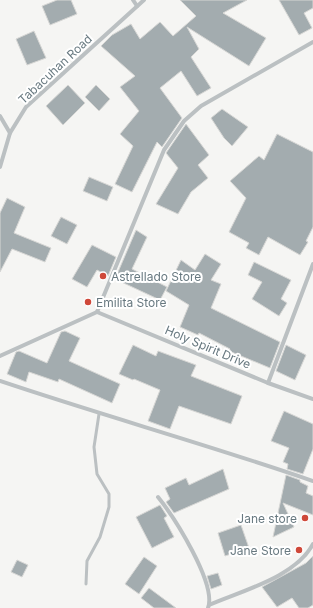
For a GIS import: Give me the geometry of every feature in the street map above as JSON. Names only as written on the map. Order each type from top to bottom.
[{"type":"street","points":[[133,0],[137,6]]},
{"type":"street","name":"Tabacuhan Road","points":[[0,167],[10,133],[26,107],[144,0]]},
{"type":"street","points":[[0,356],[97,312],[164,150],[184,121],[200,106],[313,42]]},
{"type":"street","points":[[0,116],[10,133]]},
{"type":"street","points":[[268,383],[313,264]]},
{"type":"street","name":"Holy Spirit Drive","points":[[97,312],[268,383],[313,398]]},
{"type":"street","points":[[0,381],[99,414],[233,454],[313,481]]},
{"type":"street","points":[[158,497],[168,510],[197,560],[208,592],[209,607],[282,573],[300,562],[313,544]]},
{"type":"lane","points":[[86,584],[87,562],[100,537],[109,507],[108,494],[97,474],[94,447],[99,414]]},
{"type":"building","points":[[57,0],[71,0],[77,14],[50,25],[42,6]]},
{"type":"building","points":[[180,0],[247,0],[223,13],[266,38],[249,66],[187,27],[199,49],[191,57],[211,88],[197,96],[181,71],[160,88],[182,118],[162,147],[157,142],[132,192],[115,184],[133,146],[120,134],[139,111],[120,87],[135,76],[101,46],[112,35],[131,24],[140,39],[160,22],[173,36],[196,16]]},
{"type":"building","points":[[279,0],[313,0],[313,8],[304,13],[312,28],[299,35]]},
{"type":"building","points":[[34,31],[46,58],[27,65],[16,39]]},
{"type":"building","points":[[68,85],[85,103],[63,125],[46,106]]},
{"type":"building","points":[[96,85],[110,99],[99,111],[85,97]]},
{"type":"building","points":[[222,109],[248,127],[232,146],[224,138],[211,118]]},
{"type":"building","points":[[186,124],[209,155],[198,165],[208,178],[191,192],[178,214],[156,204],[178,168],[166,153]]},
{"type":"building","points":[[277,134],[313,152],[313,227],[306,241],[308,242],[300,255],[268,237],[259,255],[246,248],[249,243],[229,232],[246,198],[230,181],[259,156],[264,160]]},
{"type":"building","points":[[89,177],[113,187],[107,201],[83,191]]},
{"type":"building","points":[[7,198],[25,207],[14,233],[51,248],[45,262],[12,249],[0,272],[0,213]]},
{"type":"building","points":[[61,217],[77,225],[67,244],[51,236]]},
{"type":"building","points":[[136,230],[147,237],[132,269],[167,287],[160,300],[115,279]]},
{"type":"building","points":[[92,245],[116,257],[108,276],[97,270],[87,287],[72,279]]},
{"type":"building","points":[[205,254],[221,264],[211,280],[221,284],[211,308],[280,342],[270,368],[229,351],[230,349],[199,333],[198,335],[180,327],[189,305],[166,291],[181,260],[195,270]]},
{"type":"building","points":[[254,262],[291,280],[281,299],[287,303],[279,316],[252,299],[262,282],[248,275]]},
{"type":"building","points":[[65,331],[80,338],[69,361],[120,384],[112,403],[59,379],[58,382],[29,372],[26,382],[7,374],[16,352],[19,351],[47,363],[61,332]]},
{"type":"building","points":[[133,345],[156,356],[158,351],[196,365],[191,376],[242,396],[231,424],[179,406],[170,429],[148,421],[160,390],[119,374]]},
{"type":"building","points":[[286,345],[306,355],[295,380],[276,371]]},
{"type":"building","points":[[284,411],[313,424],[313,449],[303,474],[287,469],[288,464],[283,462],[289,448],[271,441]]},
{"type":"building","points":[[223,469],[229,489],[174,513],[166,502],[170,499],[165,488],[186,478],[189,485]]},
{"type":"building","points":[[286,475],[300,480],[300,482],[308,486],[306,493],[313,496],[313,515],[283,503],[294,527],[273,537]]},
{"type":"building","points":[[160,505],[167,516],[164,518],[174,537],[152,548],[136,517]]},
{"type":"building","points":[[241,525],[249,548],[225,556],[218,533]]},
{"type":"building","points":[[313,556],[313,605],[308,608],[299,608],[292,598],[277,607],[262,587],[306,563]]},
{"type":"building","points":[[144,557],[157,566],[139,594],[125,584]]},
{"type":"building","points":[[17,560],[28,565],[22,577],[11,572]]},
{"type":"building","points":[[218,573],[222,585],[211,589],[207,576]]},
{"type":"building","points":[[149,588],[176,608],[154,608],[141,598]]},
{"type":"place","name":"Astrellado Store","points":[[103,276]]},
{"type":"place","name":"Emilita Store","points":[[88,302]]},
{"type":"place","name":"Jane store","points":[[305,518]]},
{"type":"place","name":"Jane Store","points":[[299,550]]}]
